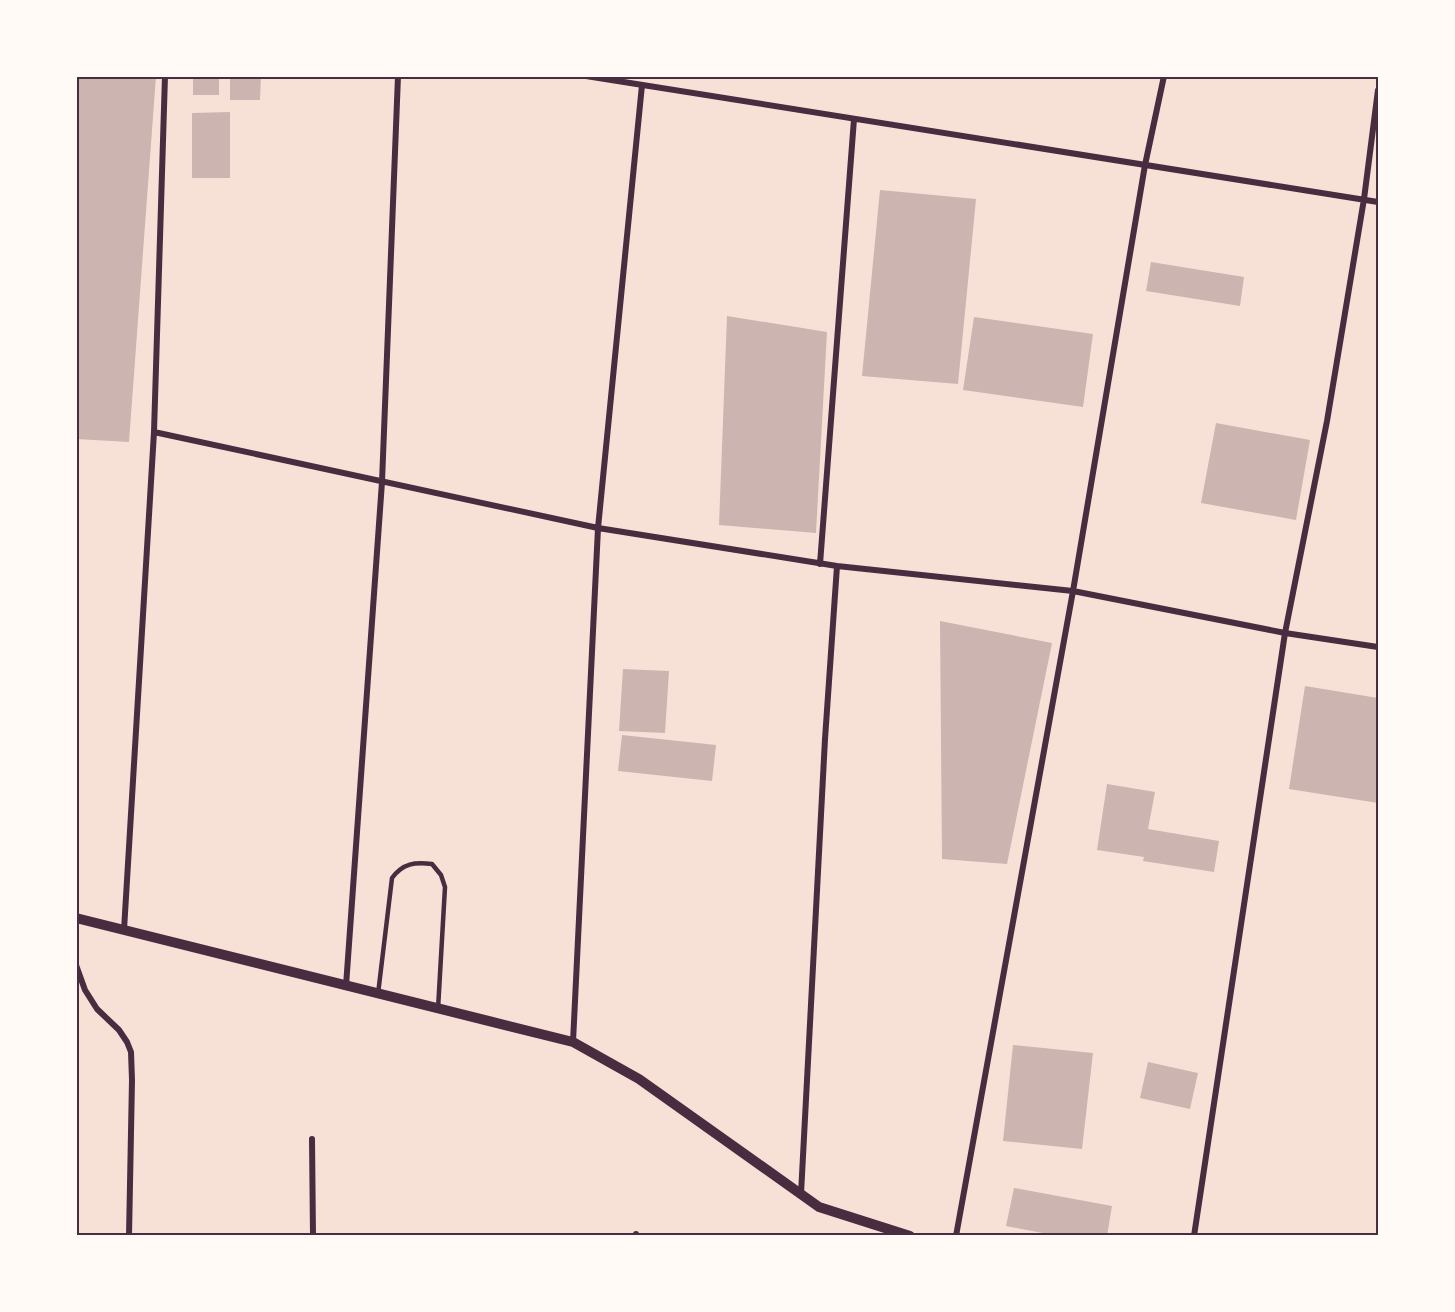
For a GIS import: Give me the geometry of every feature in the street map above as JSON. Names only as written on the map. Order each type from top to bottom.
[{"type":"street","points":[[124,930],[154,432],[165,76]]},
{"type":"street","points":[[346,986],[382,482],[398,76]]},
{"type":"street","points":[[586,76],[1378,202]]},
{"type":"street","points":[[956,1236],[1073,591],[1145,165],[1164,76]]},
{"type":"street","points":[[573,1042],[598,528],[642,85]]},
{"type":"street","points":[[1194,1236],[1285,633],[1326,422],[1364,199],[1378,90]]},
{"type":"street","points":[[820,564],[854,119]]},
{"type":"street","points":[[154,432],[598,528],[820,564],[1073,591],[1285,633],[1378,647]]},
{"type":"street","points":[[801,1194],[825,739],[837,566]]},
{"type":"street","points":[[76,918],[573,1042],[639,1079],[819,1207],[910,1236]]},
{"type":"street","points":[[76,965],[85,990],[97,1009],[119,1030],[131,1052],[129,1236]]},
{"type":"street","points":[[312,1138],[313,1236]]},
{"type":"lane","points":[[378,994],[392,878],[399,868],[414,862],[432,864],[441,874],[445,887],[438,1009]]},
{"type":"building","points":[[76,76],[156,76],[129,442],[76,439]]},
{"type":"building","points":[[193,76],[219,76],[219,95],[193,95]]},
{"type":"building","points":[[230,76],[261,76],[260,100],[230,100]]},
{"type":"building","points":[[230,112],[230,178],[192,178],[192,113]]},
{"type":"building","points":[[880,190],[976,199],[958,384],[862,376]]},
{"type":"building","points":[[1151,262],[1244,277],[1240,306],[1146,291]]},
{"type":"building","points":[[727,316],[827,332],[816,533],[719,525]]},
{"type":"building","points":[[974,317],[1093,334],[1083,407],[963,390]]},
{"type":"building","points":[[1216,423],[1310,440],[1296,520],[1201,503]]},
{"type":"building","points":[[940,621],[1052,643],[1007,864],[942,859]]},
{"type":"building","points":[[623,669],[669,671],[665,733],[619,731]]},
{"type":"building","points":[[1305,686],[1378,698],[1378,803],[1289,789]]},
{"type":"building","points":[[622,735],[716,745],[712,781],[618,771]]},
{"type":"building","points":[[1107,784],[1155,792],[1148,829],[1219,841],[1214,872],[1143,861],[1144,857],[1097,850]]},
{"type":"building","points":[[1013,1045],[1093,1053],[1082,1149],[1003,1141]]},
{"type":"building","points":[[1148,1062],[1198,1073],[1190,1109],[1140,1098]]},
{"type":"building","points":[[1014,1188],[1112,1206],[1107,1236],[1059,1236],[1006,1226]]}]
